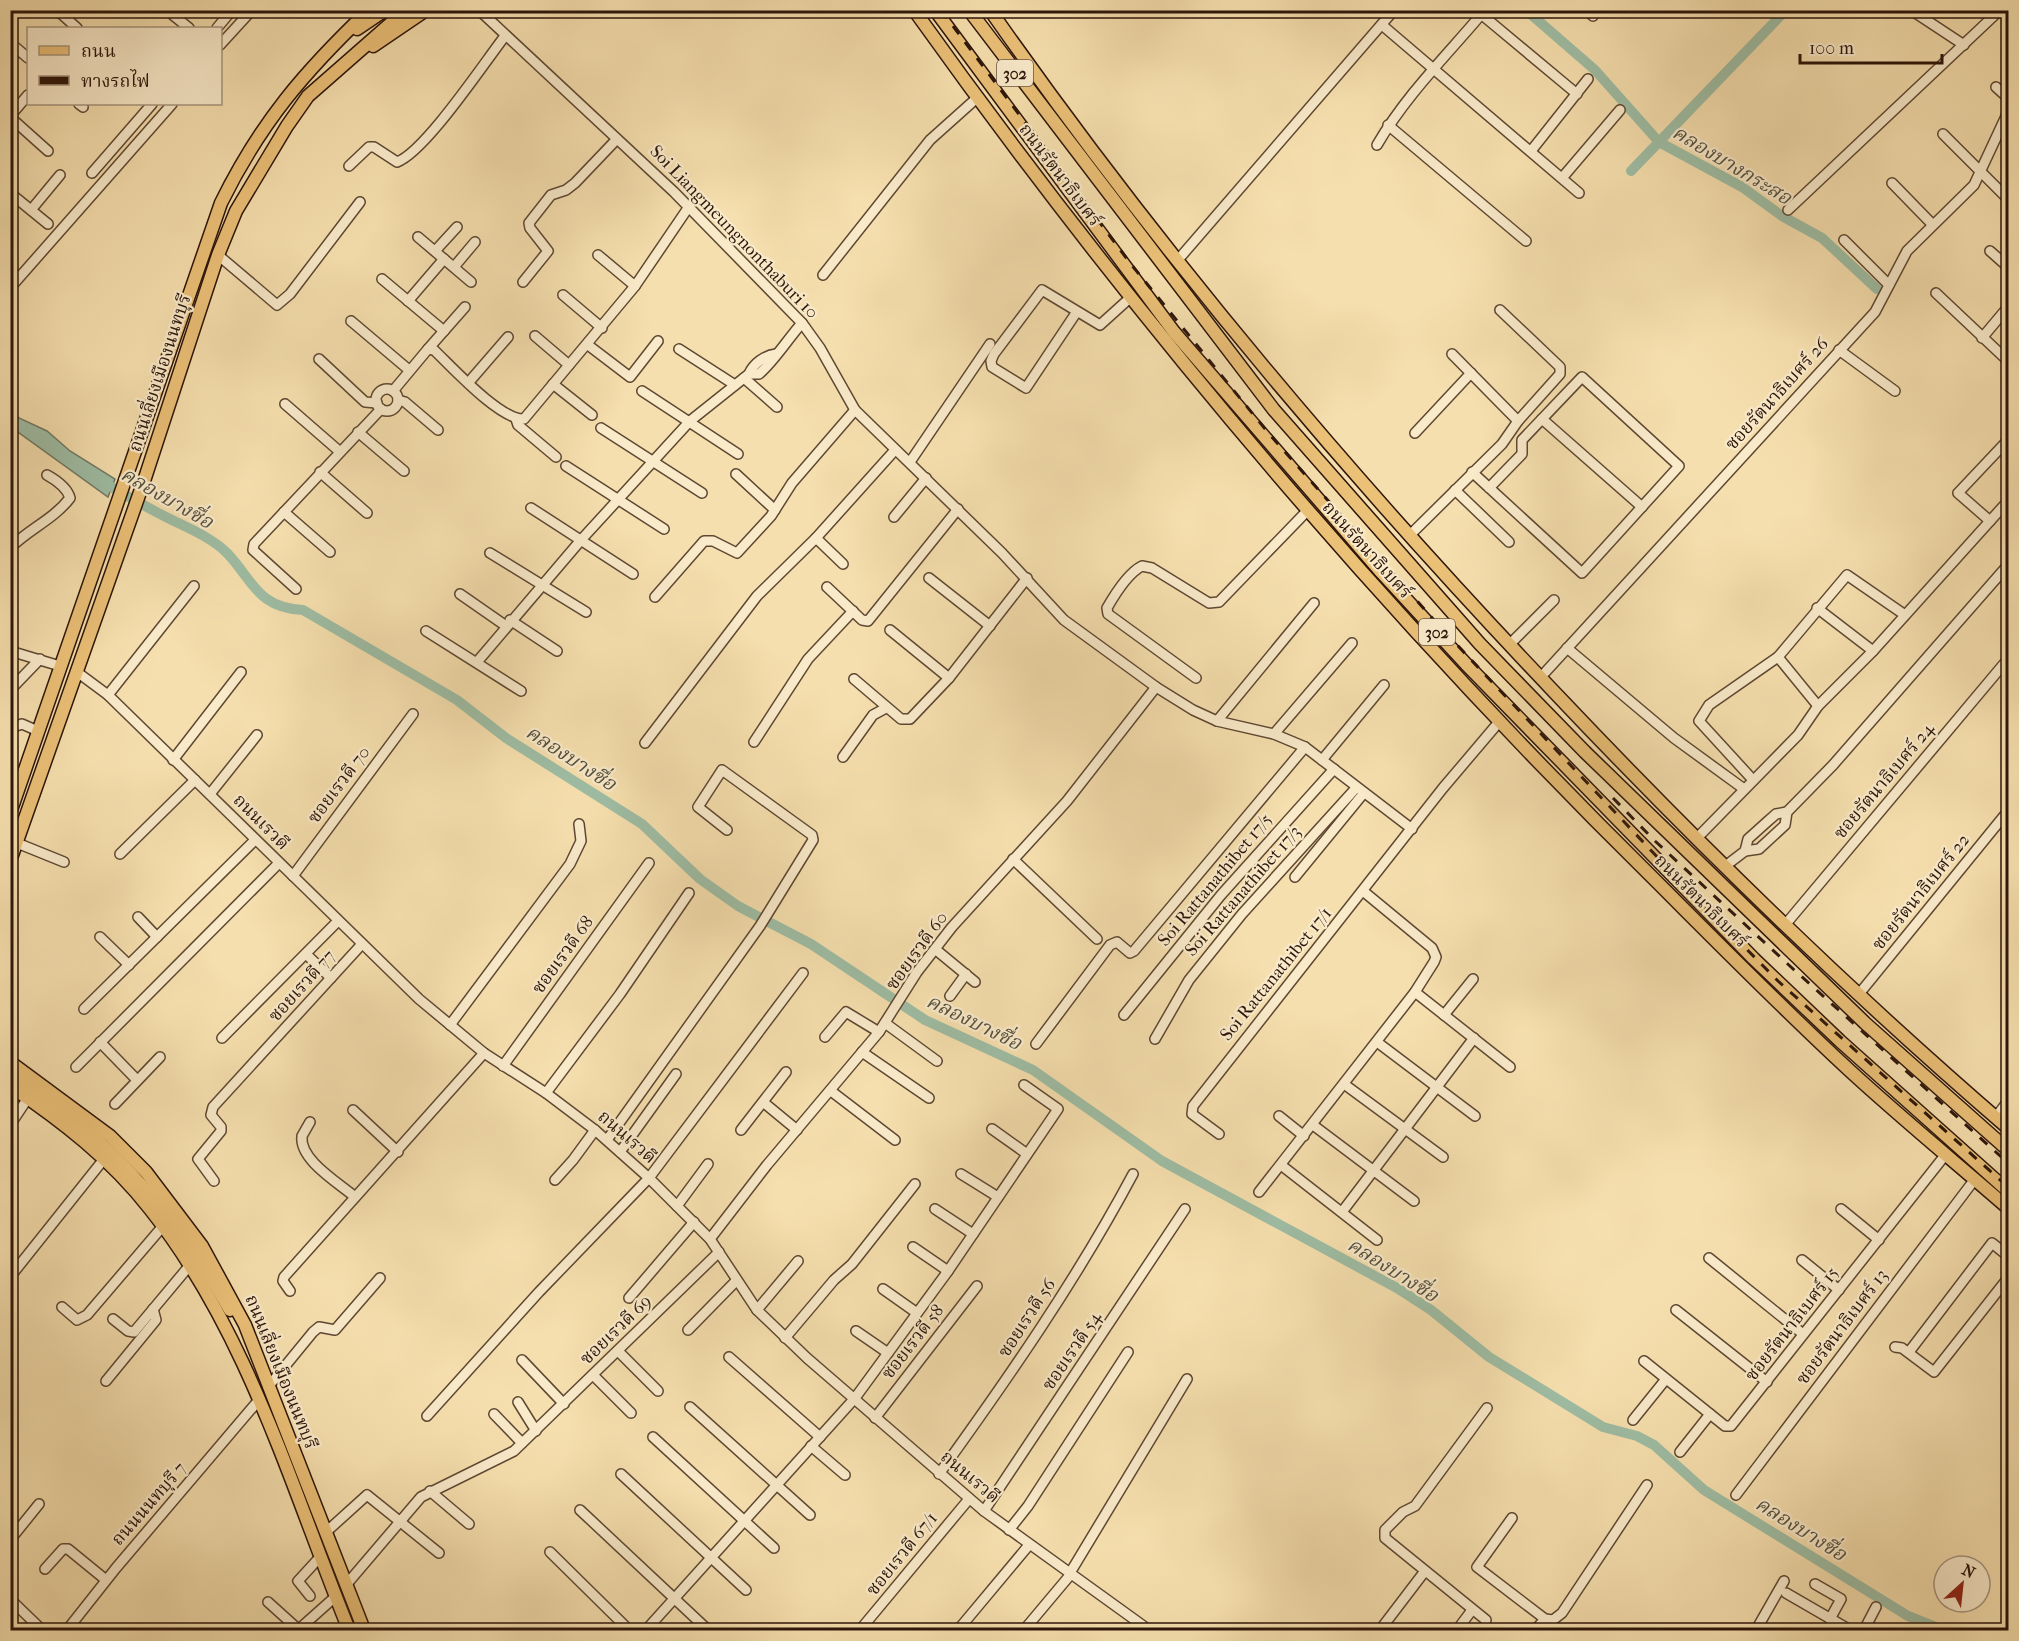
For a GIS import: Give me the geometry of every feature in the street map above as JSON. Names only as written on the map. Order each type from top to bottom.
[{"type":"main road","points":[[329,49],[369,10]]},
{"type":"main road","points":[[329,49],[385,10]]},
{"type":"main road","points":[[348,60],[406,10]]},
{"type":"main road","points":[[348,60],[398,32],[426,10]]},
{"type":"main road","name":"ถนนรัตนาธิเบศร์","points":[[915,10],[978,97],[1131,297],[1308,510],[1434,653],[1499,722],[1759,984],[1848,1070],[2008,1208]]},
{"type":"main road","name":"ถนนรัตนาธิเบศร์","points":[[934,10],[1174,332],[1381,572],[1466,664],[1754,959],[1849,1049],[2008,1191]]},
{"type":"main road","name":"ถนนรัตนาธิเบศร์","points":[[969,10],[1061,134],[1274,410],[1480,644],[1585,752],[1865,1023],[2008,1150]]},
{"type":"main road","name":"302","points":[[990,10],[1177,261],[1304,414],[1435,565],[1540,678],[1724,867],[1859,994],[2008,1128]]},
{"type":"main road","name":"ถนนเลี่ยงเมืองนนทบุรี","points":[[10,813],[127,469],[221,203],[240,164],[273,115],[301,78],[329,49]]},
{"type":"main road","name":"ถนนเลี่ยงเมืองนนทบุรี","points":[[10,861],[145,478],[219,255],[236,212],[287,126],[308,96],[348,60]]},
{"type":"main road","points":[[1028,64],[1061,134]]},
{"type":"main road","points":[[1089,242],[1174,332]]},
{"type":"main road","points":[[1363,510],[1435,565]]},
{"type":"main road","points":[[1381,572],[1434,653]]},
{"type":"main road","name":"ถนนเลี่ยงเมืองนนทบุรี","points":[[10,1062],[85,1116],[146,1172],[202,1246],[228,1289],[254,1350],[364,1630]]},
{"type":"main road","points":[[10,1074],[66,1113],[135,1177],[179,1229],[254,1350]]},
{"type":"main road","name":"ถนนเลี่ยงเมืองนนทบุรี","points":[[10,1086],[63,1122],[104,1159],[163,1226],[190,1264],[224,1323],[258,1401],[349,1630]]},
{"type":"street","points":[[57,10],[76,27]]},
{"type":"street","points":[[218,27],[232,10]]},
{"type":"street","points":[[222,43],[252,10]]},
{"type":"street","name":"Soi Liangmeungnonthaburi 10","points":[[478,10],[617,139],[802,323],[820,348],[855,410],[1027,578],[1064,620],[1156,687],[1194,710],[1217,721],[1274,734],[1305,747],[1412,829]]},
{"type":"street","points":[[1177,261],[1394,10]]},
{"type":"street","points":[[1911,10],[1964,45]]},
{"type":"street","points":[[1788,210],[2000,10]]},
{"type":"street","points":[[168,11],[188,27]]},
{"type":"street","points":[[1377,145],[1388,125],[1483,12],[1577,94]]},
{"type":"street","points":[[1382,25],[1579,192]]},
{"type":"street","points":[[349,166],[369,147],[374,147],[397,162],[404,160],[426,139],[505,36]]},
{"type":"street","points":[[14,46],[27,57]]},
{"type":"street","points":[[1531,151],[1588,80]]},
{"type":"street","points":[[1996,87],[2008,98]]},
{"type":"street","points":[[27,96],[10,117],[48,151]]},
{"type":"street","points":[[823,275],[930,140],[978,97]]},
{"type":"street","points":[[92,173],[151,105]]},
{"type":"street","points":[[10,288],[171,105]]},
{"type":"street","points":[[1562,178],[1620,110]]},
{"type":"street","name":"ซอยรัตนาธิเบศร์ 26","points":[[1540,678],[1875,312],[1907,251],[1974,184],[1981,174],[2008,112]]},
{"type":"street","points":[[1388,125],[1526,241]]},
{"type":"street","points":[[1942,134],[2006,197]]},
{"type":"street","points":[[524,282],[548,251],[530,228],[530,224],[551,195],[566,190],[575,183],[617,139]]},
{"type":"street","points":[[31,210],[60,175]]},
{"type":"street","points":[[1892,183],[1932,224]]},
{"type":"street","points":[[10,193],[48,224]]},
{"type":"street","points":[[219,255],[278,304],[291,294],[360,202]]},
{"type":"street","points":[[428,349],[434,350],[492,403],[516,419],[524,419],[635,286],[688,208]]},
{"type":"street","points":[[435,251],[458,227]]},
{"type":"street","points":[[418,237],[471,282]]},
{"type":"street","points":[[1844,240],[1889,285]]},
{"type":"street","points":[[453,267],[475,242]]},
{"type":"street","points":[[1990,251],[2008,267]]},
{"type":"street","points":[[598,255],[635,286]]},
{"type":"street","points":[[408,301],[444,259]]},
{"type":"street","points":[[382,279],[444,331]]},
{"type":"street","points":[[1076,313],[1026,388],[992,367],[991,361],[994,354],[1042,290],[1076,313],[1100,325],[1131,297]]},
{"type":"street","points":[[1936,294],[2008,361]]},
{"type":"street","points":[[563,295],[602,327]]},
{"type":"street","points":[[393,391],[465,307]]},
{"type":"street","points":[[1982,338],[2008,307]]},
{"type":"street","points":[[1409,536],[1502,444],[1518,421],[1561,371],[1500,310]]},
{"type":"street","points":[[351,321],[409,370]]},
{"type":"street","points":[[477,662],[542,584],[690,421],[746,376],[759,374],[772,362],[802,323]]},
{"type":"street","points":[[535,336],[569,365]]},
{"type":"street","points":[[469,382],[508,337]]},
{"type":"street","points":[[588,345],[630,377],[658,341]]},
{"type":"street","points":[[910,462],[990,344]]},
{"type":"street","points":[[679,349],[735,385]]},
{"type":"street","points":[[1839,350],[1895,391]]},
{"type":"street","points":[[1452,354],[1518,421]]},
{"type":"street","points":[[319,359],[365,402],[392,409],[398,400]]},
{"type":"street","points":[[1415,433],[1471,373]]},
{"type":"street","points":[[746,376],[777,407]]},
{"type":"street","points":[[1472,472],[1489,488],[1582,573],[1679,466],[1582,377],[1522,440],[1522,454],[1489,488]]},
{"type":"street","points":[[553,384],[592,416]]},
{"type":"street","points":[[379,406],[377,396],[382,390],[393,391]]},
{"type":"street","points":[[393,391],[398,400],[405,402],[438,430]]},
{"type":"street","points":[[642,391],[738,454]]},
{"type":"street","points":[[285,404],[339,451]]},
{"type":"street","points":[[296,589],[253,550],[254,544],[358,432],[379,406]]},
{"type":"street","points":[[655,597],[704,541],[713,541],[737,553],[775,510],[792,483],[855,410]]},
{"type":"street","points":[[516,419],[518,426],[556,457]]},
{"type":"street","points":[[1542,419],[1641,507]]},
{"type":"street","points":[[601,428],[702,493]]},
{"type":"street","points":[[358,432],[404,471]]},
{"type":"street","points":[[1990,521],[1958,493],[2008,440]]},
{"type":"street","points":[[645,743],[757,597],[816,538],[895,450]]},
{"type":"street","points":[[566,466],[664,529]]},
{"type":"street","points":[[320,472],[368,513]]},
{"type":"street","points":[[736,474],[775,510]]},
{"type":"street","points":[[10,548],[37,525],[60,511],[70,498],[69,492],[46,475]]},
{"type":"street","points":[[894,517],[926,478]]},
{"type":"street","points":[[1455,490],[1509,542]]},
{"type":"street","points":[[1696,839],[1798,735],[1818,706],[1873,651],[2008,501]]},
{"type":"street","points":[[531,508],[633,574]]},
{"type":"street","points":[[827,586],[862,620],[868,621],[958,509]]},
{"type":"street","points":[[1196,678],[1108,614],[1107,608],[1112,600],[1135,570],[1142,566],[1152,568],[1209,603],[1219,602],[1308,510]]},
{"type":"street","points":[[284,512],[330,552]]},
{"type":"street","points":[[816,538],[843,564]]},
{"type":"street","points":[[490,553],[586,612]]},
{"type":"street","points":[[1745,850],[1748,839],[1776,814],[1787,812],[1833,765],[2008,565]]},
{"type":"street","points":[[1753,780],[1699,721],[1709,705],[1778,657],[1847,575],[1905,615]]},
{"type":"street","points":[[929,578],[990,626]]},
{"type":"street","points":[[854,680],[886,708],[901,719],[908,720],[949,678],[1027,578]]},
{"type":"street","points":[[108,695],[194,586]]},
{"type":"street","points":[[460,594],[557,651]]},
{"type":"street","points":[[1509,645],[1554,600]]},
{"type":"street","points":[[1217,721],[1314,603]]},
{"type":"street","points":[[1817,608],[1873,651]]},
{"type":"street","points":[[754,742],[808,659],[853,611]]},
{"type":"street","points":[[890,630],[949,678]]},
{"type":"street","points":[[426,631],[521,691]]},
{"type":"street","points":[[1274,734],[1352,643]]},
{"type":"street","points":[[1567,648],[1674,738],[1744,789]]},
{"type":"street","points":[[10,651],[60,666]]},
{"type":"street","points":[[1778,657],[1818,706]]},
{"type":"street","name":"ซอยรัตนาธิเบศร์ 24","points":[[1785,925],[2008,659]]},
{"type":"street","points":[[10,690],[39,660]]},
{"type":"street","name":"ถนนเรวดี","points":[[77,672],[108,695],[338,921],[450,1024],[484,1053],[546,1093],[595,1130],[649,1178],[710,1239],[757,1310],[785,1338],[984,1511],[1149,1630]]},
{"type":"street","points":[[174,760],[241,672]]},
{"type":"street","points":[[1322,760],[1384,685]]},
{"type":"street","name":"ซอยเรวดี 60","points":[[710,1239],[879,1032],[936,949],[1013,859],[1067,801],[1156,687]]},
{"type":"street","points":[[843,757],[873,715],[886,708]]},
{"type":"street","name":"ซอยเรวดี 70","points":[[293,876],[413,714]]},
{"type":"street","name":"Soi Rattanathibet 17/1","points":[[1219,1134],[1192,1114],[1194,1106],[1443,788],[1499,722]]},
{"type":"street","points":[[10,729],[22,724],[38,731]]},
{"type":"street","points":[[210,794],[257,735]]},
{"type":"street","points":[[1036,1044],[1110,945],[1117,942],[1130,954],[1134,951],[1305,747]]},
{"type":"street","name":"Soi Rattanathibet 17/5","points":[[1124,1015],[1221,895],[1334,769]]},
{"type":"street","points":[[607,1140],[760,926],[813,842],[812,835],[722,770],[698,807],[727,830]]},
{"type":"street","points":[[120,854],[195,780]]},
{"type":"street","points":[[1295,877],[1360,791]]},
{"type":"street","name":"Soi Rattanathibet 17/3","points":[[1155,1039],[1166,1022],[1172,1005],[1189,980],[1242,914],[1360,791]]},
{"type":"street","name":"ซอยรัตนาธิเบศร์ 22","points":[[1859,994],[2008,811]]},
{"type":"street","points":[[1724,867],[1745,850],[1759,849],[1785,825],[1787,812]]},
{"type":"street","points":[[450,1024],[570,864],[581,841],[579,824]]},
{"type":"street","points":[[84,1009],[255,840]]},
{"type":"street","points":[[17,843],[64,862]]},
{"type":"street","points":[[1013,859],[1097,939]]},
{"type":"street","points":[[76,1066],[279,863]]},
{"type":"street","name":"ซอยเรวดี 68","points":[[503,1066],[649,863]]},
{"type":"street","points":[[1259,1192],[1415,992],[1436,957],[1432,948],[1363,891]]},
{"type":"street","points":[[546,1093],[620,994],[689,892]]},
{"type":"street","points":[[138,917],[157,936]]},
{"type":"street","points":[[222,1038],[338,921]]},
{"type":"street","points":[[100,938],[129,965]]},
{"type":"street","name":"ซอยเรวดี 77","points":[[214,1181],[198,1159],[221,1131],[221,1127],[212,1118],[212,1110],[362,944]]},
{"type":"street","points":[[936,949],[975,982]]},
{"type":"street","points":[[306,954],[331,978]]},
{"type":"street","points":[[427,1416],[539,1292],[649,1178],[803,973]]},
{"type":"street","points":[[950,996],[966,974]]},
{"type":"street","points":[[1444,1015],[1473,979]]},
{"type":"street","points":[[1415,992],[1510,1067]]},
{"type":"street","points":[[825,1037],[846,1012],[879,1032]]},
{"type":"street","points":[[885,1023],[937,1062]]},
{"type":"street","points":[[1341,1212],[1474,1038]]},
{"type":"street","points":[[100,1042],[137,1080]]},
{"type":"street","points":[[1377,1042],[1475,1116]]},
{"type":"street","points":[[862,1052],[929,1098]]},
{"type":"street","points":[[290,1291],[283,1281],[284,1277],[484,1053]]},
{"type":"street","points":[[115,1104],[160,1057]]},
{"type":"street","points":[[741,1130],[786,1072]]},
{"type":"street","points":[[620,1152],[676,1074]]},
{"type":"street","points":[[1344,1083],[1443,1157]]},
{"type":"street","points":[[646,1630],[855,1398],[948,1271],[1058,1109],[1024,1085]]},
{"type":"street","points":[[831,1091],[895,1140]]},
{"type":"street","points":[[10,1125],[28,1098]]},
{"type":"street","points":[[1996,1117],[2008,1101]]},
{"type":"street","points":[[763,1102],[797,1130]]},
{"type":"street","points":[[353,1110],[398,1152]]},
{"type":"street","points":[[1279,1116],[1304,1136]]},
{"type":"street","points":[[310,1122],[302,1136],[305,1150],[311,1159],[355,1197]]},
{"type":"street","points":[[1313,1125],[1414,1201]]},
{"type":"street","points":[[992,1129],[1027,1154]]},
{"type":"street","points":[[555,1180],[595,1130]]},
{"type":"street","name":"ซอยรัตนาธิเบศร์ 15","points":[[1644,1361],[1725,1426],[1731,1426],[1946,1154]]},
{"type":"street","points":[[10,1277],[104,1159]]},
{"type":"street","points":[[677,1206],[708,1164]]},
{"type":"street","points":[[1281,1165],[1377,1240]]},
{"type":"street","points":[[961,1174],[998,1197]]},
{"type":"street","name":"ซอยเรวดี 56","points":[[939,1474],[1029,1347],[1104,1226],[1133,1174]]},
{"type":"street","name":"ซอยรัตนาธิเบศร์ 13","points":[[1736,1495],[1975,1179]]},
{"type":"street","points":[[785,1338],[834,1280],[852,1264],[915,1184]]},
{"type":"street","points":[[935,1209],[973,1234]]},
{"type":"street","name":"ซอยเรวดี 54","points":[[984,1511],[1185,1209]]},
{"type":"street","points":[[1841,1209],[1879,1240]]},
{"type":"street","points":[[629,1298],[694,1222]]},
{"type":"street","points":[[62,1307],[76,1320],[87,1315],[163,1226]]},
{"type":"street","points":[[1909,1352],[1992,1243],[2008,1256]]},
{"type":"street","points":[[913,1246],[948,1271]]},
{"type":"street","name":"ซอยเรวดี 69","points":[[346,1585],[400,1520],[430,1491],[509,1455],[720,1252]]},
{"type":"street","points":[[1709,1258],[1803,1334]]},
{"type":"street","points":[[1802,1260],[1839,1290]]},
{"type":"street","points":[[757,1310],[798,1261]]},
{"type":"street","points":[[113,1319],[131,1333],[190,1264]]},
{"type":"street","points":[[268,1387],[316,1330],[335,1330],[380,1278]]},
{"type":"street","points":[[1895,1347],[1909,1352],[1934,1372],[2008,1278]]},
{"type":"street","points":[[688,1330],[736,1281]]},
{"type":"street","name":"ซอยเรวดี 58","points":[[875,1418],[977,1286]]},
{"type":"street","points":[[883,1289],[917,1313]]},
{"type":"street","points":[[106,1381],[156,1320],[153,1309]]},
{"type":"street","points":[[1676,1310],[1767,1383]]},
{"type":"street","points":[[856,1331],[888,1353]]},
{"type":"street","points":[[618,1351],[658,1391]]},
{"type":"street","points":[[1009,1530],[1028,1506],[1128,1352]]},
{"type":"street","points":[[729,1357],[820,1437]]},
{"type":"street","points":[[522,1360],[564,1404]]},
{"type":"street","points":[[593,1375],[631,1413]]},
{"type":"street","points":[[1024,1630],[1071,1574],[1187,1378]]},
{"type":"street","points":[[1633,1420],[1666,1379]]},
{"type":"street","name":"ถนนนนทบุรี 7","points":[[67,1630],[106,1580],[258,1401]]},
{"type":"street","points":[[518,1402],[536,1431]]},
{"type":"street","points":[[690,1407],[810,1515]]},
{"type":"street","points":[[1486,1620],[1389,1543],[1385,1530],[1403,1512],[1415,1506],[1487,1408]]},
{"type":"street","points":[[494,1414],[522,1443]]},
{"type":"street","points":[[1680,1452],[1710,1414]]},
{"type":"street","points":[[653,1437],[774,1548]]},
{"type":"street","points":[[812,1446],[845,1475]]},
{"type":"street","points":[[621,1474],[746,1590]]},
{"type":"street","points":[[1512,1518],[1477,1567],[1545,1619],[1552,1620],[1562,1613],[1647,1485]]},
{"type":"street","points":[[430,1491],[469,1524]]},
{"type":"street","points":[[326,1533],[367,1495],[439,1553]]},
{"type":"street","name":"ซอยเรวดี 67/1","points":[[860,1630],[969,1498]]},
{"type":"street","points":[[10,1540],[39,1504]]},
{"type":"street","points":[[580,1510],[708,1630]]},
{"type":"street","points":[[958,1630],[1029,1545]]},
{"type":"street","points":[[45,1569],[59,1552],[68,1549],[106,1580]]},
{"type":"street","points":[[550,1552],[628,1630]]},
{"type":"street","points":[[310,1596],[298,1581],[320,1557]]},
{"type":"street","points":[[1380,1630],[1425,1571]]},
{"type":"street","points":[[1756,1630],[1784,1581]]},
{"type":"street","points":[[1815,1584],[1841,1599],[1830,1619]]},
{"type":"street","points":[[1786,1593],[1850,1630]]},
{"type":"street","points":[[268,1602],[299,1630],[335,1597]]},
{"type":"street","points":[[10,1599],[42,1630]]},
{"type":"street","points":[[1864,1630],[1876,1607]]},
{"type":"street","points":[[1457,1630],[1472,1610]]},
{"type":"street","points":[[1534,1630],[1545,1619]]},
{"type":"shaded area","points":[[11,409],[19,418],[47,431],[70,451],[115,479],[108,497],[11,427]]},
{"type":"waterway","name":"คลองบางกระสอ","points":[[1526,10],[1595,70],[1659,142],[1742,187],[1782,216],[1822,238],[1877,289]]},
{"type":"waterway","points":[[1631,171],[1786,10]]},
{"type":"waterway","name":"คลองบางซื่อ","points":[[99,480],[214,542],[228,554],[266,599],[288,608],[303,610],[457,700],[506,738],[642,824],[700,879],[738,906],[811,944],[925,1020],[1033,1070],[1162,1161],[1397,1288],[1431,1310],[1489,1357],[1603,1427],[1637,1436],[1654,1445],[1704,1490],[1908,1616],[1943,1630]]},
{"type":"railway","points":[[941,10],[1130,263],[1270,435],[1442,629],[1696,898],[1778,981],[2008,1187]]},
{"type":"railway","points":[[1613,798],[1655,841],[1791,967],[2008,1163]]}]
